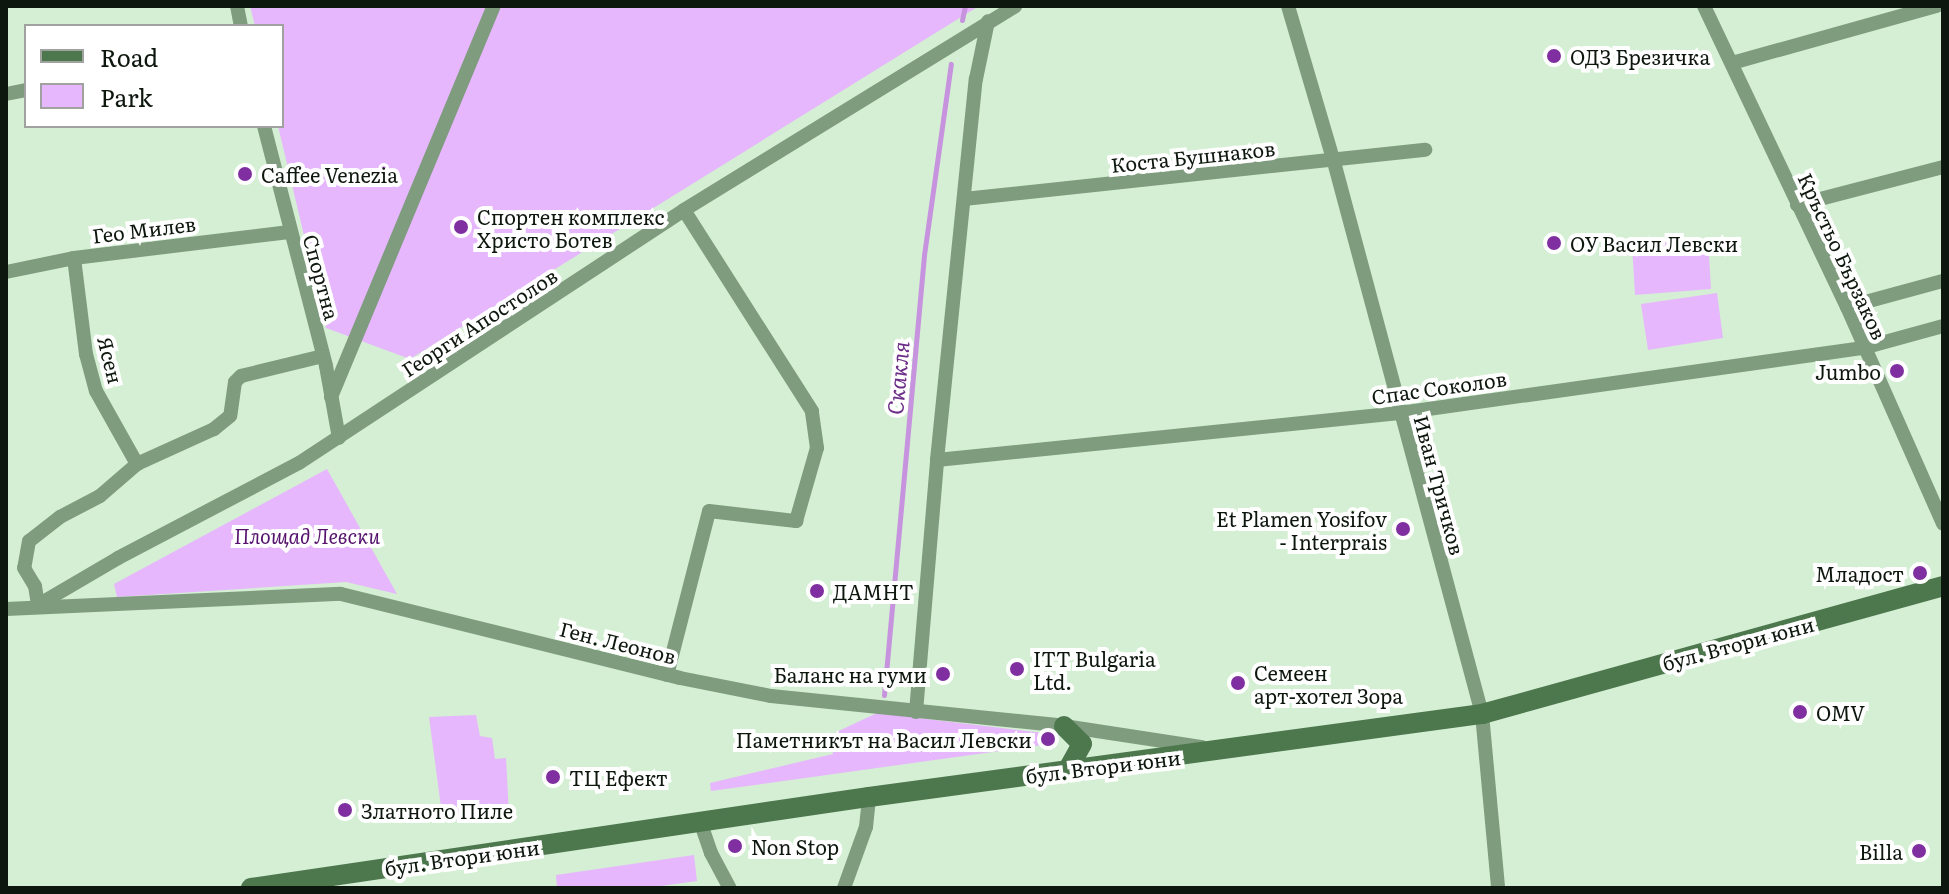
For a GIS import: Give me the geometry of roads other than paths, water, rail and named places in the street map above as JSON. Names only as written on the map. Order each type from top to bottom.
[{"type":"street","points":[[331,397],[494,6]]},
{"type":"street","name":"Георги Апостолов","points":[[38,605],[339,438],[684,210],[1015,6]]},
{"type":"street","name":"Иван Тричков","points":[[1288,6],[1334,162],[1482,714],[1498,888]]},
{"type":"street","name":"Кръстьо Бързаков","points":[[1704,6],[1847,307],[1943,524]]},
{"type":"street","points":[[1732,63],[1936,6]]},
{"type":"street","points":[[916,712],[937,460],[976,79],[988,21]]},
{"type":"street","name":"Спортна","points":[[264,128],[323,356],[339,438]]},
{"type":"street","name":"Коста Бушнаков","points":[[964,199],[1425,150]]},
{"type":"street","points":[[1797,205],[1943,167]]},
{"type":"street","points":[[667,675],[709,511],[796,521],[817,448],[812,411],[684,210]]},
{"type":"street","name":"Гео Милев","points":[[6,272],[74,258],[289,232]]},
{"type":"street","name":"Ясен","points":[[74,258],[86,354],[96,391],[137,464]]},
{"type":"street","points":[[1847,307],[1943,281]]},
{"type":"street","name":"Спас Соколов","points":[[937,460],[1400,413],[1863,348],[1943,326]]},
{"type":"street","points":[[38,605],[35,586],[24,568],[29,541],[60,517],[100,496],[137,464],[214,429],[230,416],[235,382],[241,376],[323,356]]},
{"type":"street","name":"бул. Втори юни","points":[[251,888],[869,797],[1482,714],[1943,586]]},
{"type":"street","name":"Ген. Леонов","points":[[6,609],[38,605],[341,594],[667,675],[771,696],[1064,726],[1222,750]]},
{"type":"street","points":[[1064,726],[1082,744],[1068,769]]},
{"type":"street","points":[[844,888],[866,827],[869,797]]},
{"type":"street","points":[[700,821],[711,853],[730,888]]},
{"type":"waterway","name":"Скакля","points":[[962,20],[965,6]]},
{"type":"waterway","name":"Скакля","points":[[884,695],[924,255],[951,64]]},
{"type":"place","name":"ОДЗ Брезичка","points":[[1554,56]]},
{"type":"place","name":"Caffee Venezia","points":[[245,174]]},
{"type":"place","name":"Спортен комплекс Христо Ботев","points":[[461,227]]},
{"type":"place","name":"ОУ Васил Левски","points":[[1554,243]]},
{"type":"place","name":"Jumbo","points":[[1897,371]]},
{"type":"place","name":"Et Plamen Yosifov - Interprais","points":[[1403,529]]},
{"type":"place","name":"Младост","points":[[1920,573]]},
{"type":"place","name":"ДАМНТ","points":[[817,591]]},
{"type":"place","name":"ITT Bulgaria Ltd.","points":[[1017,669]]},
{"type":"place","name":"Баланс на гуми","points":[[943,674]]},
{"type":"place","name":"Семеен арт-хотел Зора","points":[[1238,683]]},
{"type":"place","name":"OMV","points":[[1800,712]]},
{"type":"place","name":"Паметникът на Васил Левски","points":[[1048,739]]},
{"type":"place","name":"ТЦ Ефект","points":[[553,777]]},
{"type":"place","name":"Златното Пиле","points":[[345,810]]},
{"type":"place","name":"Non Stop","points":[[735,846]]},
{"type":"place","name":"Billa","points":[[1919,851]]},
{"type":"park label","name":"Площад Левски","points":[[307,535]]}]
